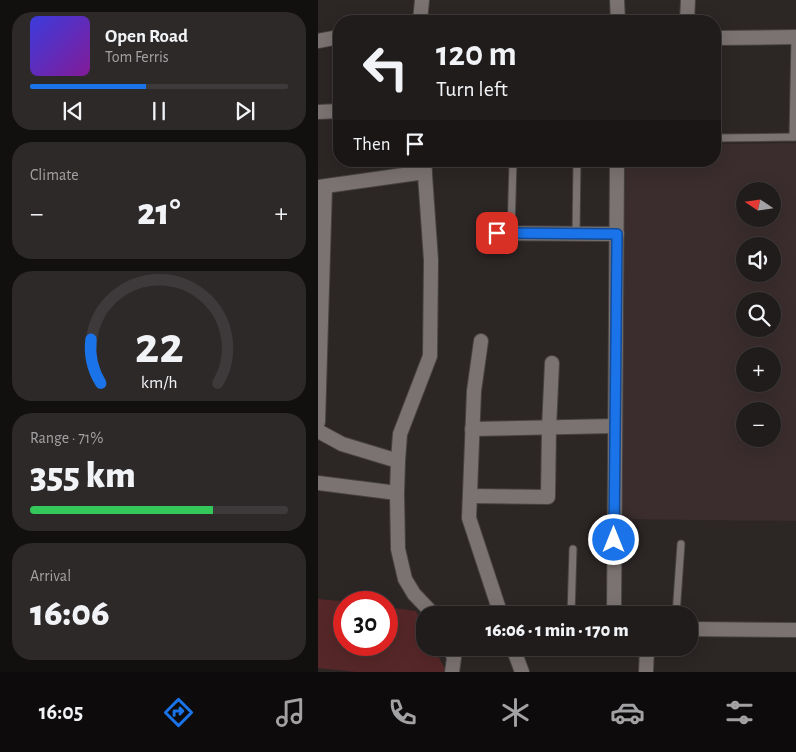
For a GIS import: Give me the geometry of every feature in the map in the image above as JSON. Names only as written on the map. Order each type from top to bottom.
[{"type":"street","points":[[617,0],[618,15]]},
{"type":"street","points":[[687,15],[688,0]]},
{"type":"street","points":[[721,38],[796,37]]},
{"type":"street","points":[[318,41],[333,38]]},
{"type":"street","points":[[318,112],[333,111]]},
{"type":"street","points":[[318,422],[321,187],[425,167],[431,260],[430,356],[400,434],[397,493],[398,549],[405,579],[414,594],[425,606]]},
{"type":"street","points":[[614,606],[618,167]]},
{"type":"street","points":[[484,233],[617,234]]},
{"type":"street","points":[[481,341],[474,391],[469,518],[498,606]]},
{"type":"street","points":[[470,496],[548,497],[552,362]]},
{"type":"street","points":[[472,429],[615,426]]},
{"type":"street","points":[[318,431],[342,444],[398,461]]},
{"type":"street","points":[[318,483],[397,493]]},
{"type":"street","points":[[698,629],[796,630]]},
{"type":"street","points":[[452,672],[453,656]]},
{"type":"street","points":[[516,656],[522,672]]},
{"type":"street","points":[[646,672],[647,656]]},
{"type":"lane","points":[[721,138],[795,137],[796,37]]},
{"type":"lane","points":[[511,233],[513,167]]},
{"type":"lane","points":[[576,234],[577,167]]},
{"type":"lane","points":[[677,606],[681,544]]},
{"type":"lane","points":[[571,606],[573,549]]},
{"type":"shaded area","points":[[796,143],[796,521],[621,519],[623,167],[721,167],[721,144]]},
{"type":"shaded area","points":[[318,599],[333,600],[333,656],[398,656],[398,609],[416,611],[416,656],[438,656],[445,672],[356,672],[318,668]]},
{"type":"route","points":[[497,233],[617,234],[614,540]]}]
